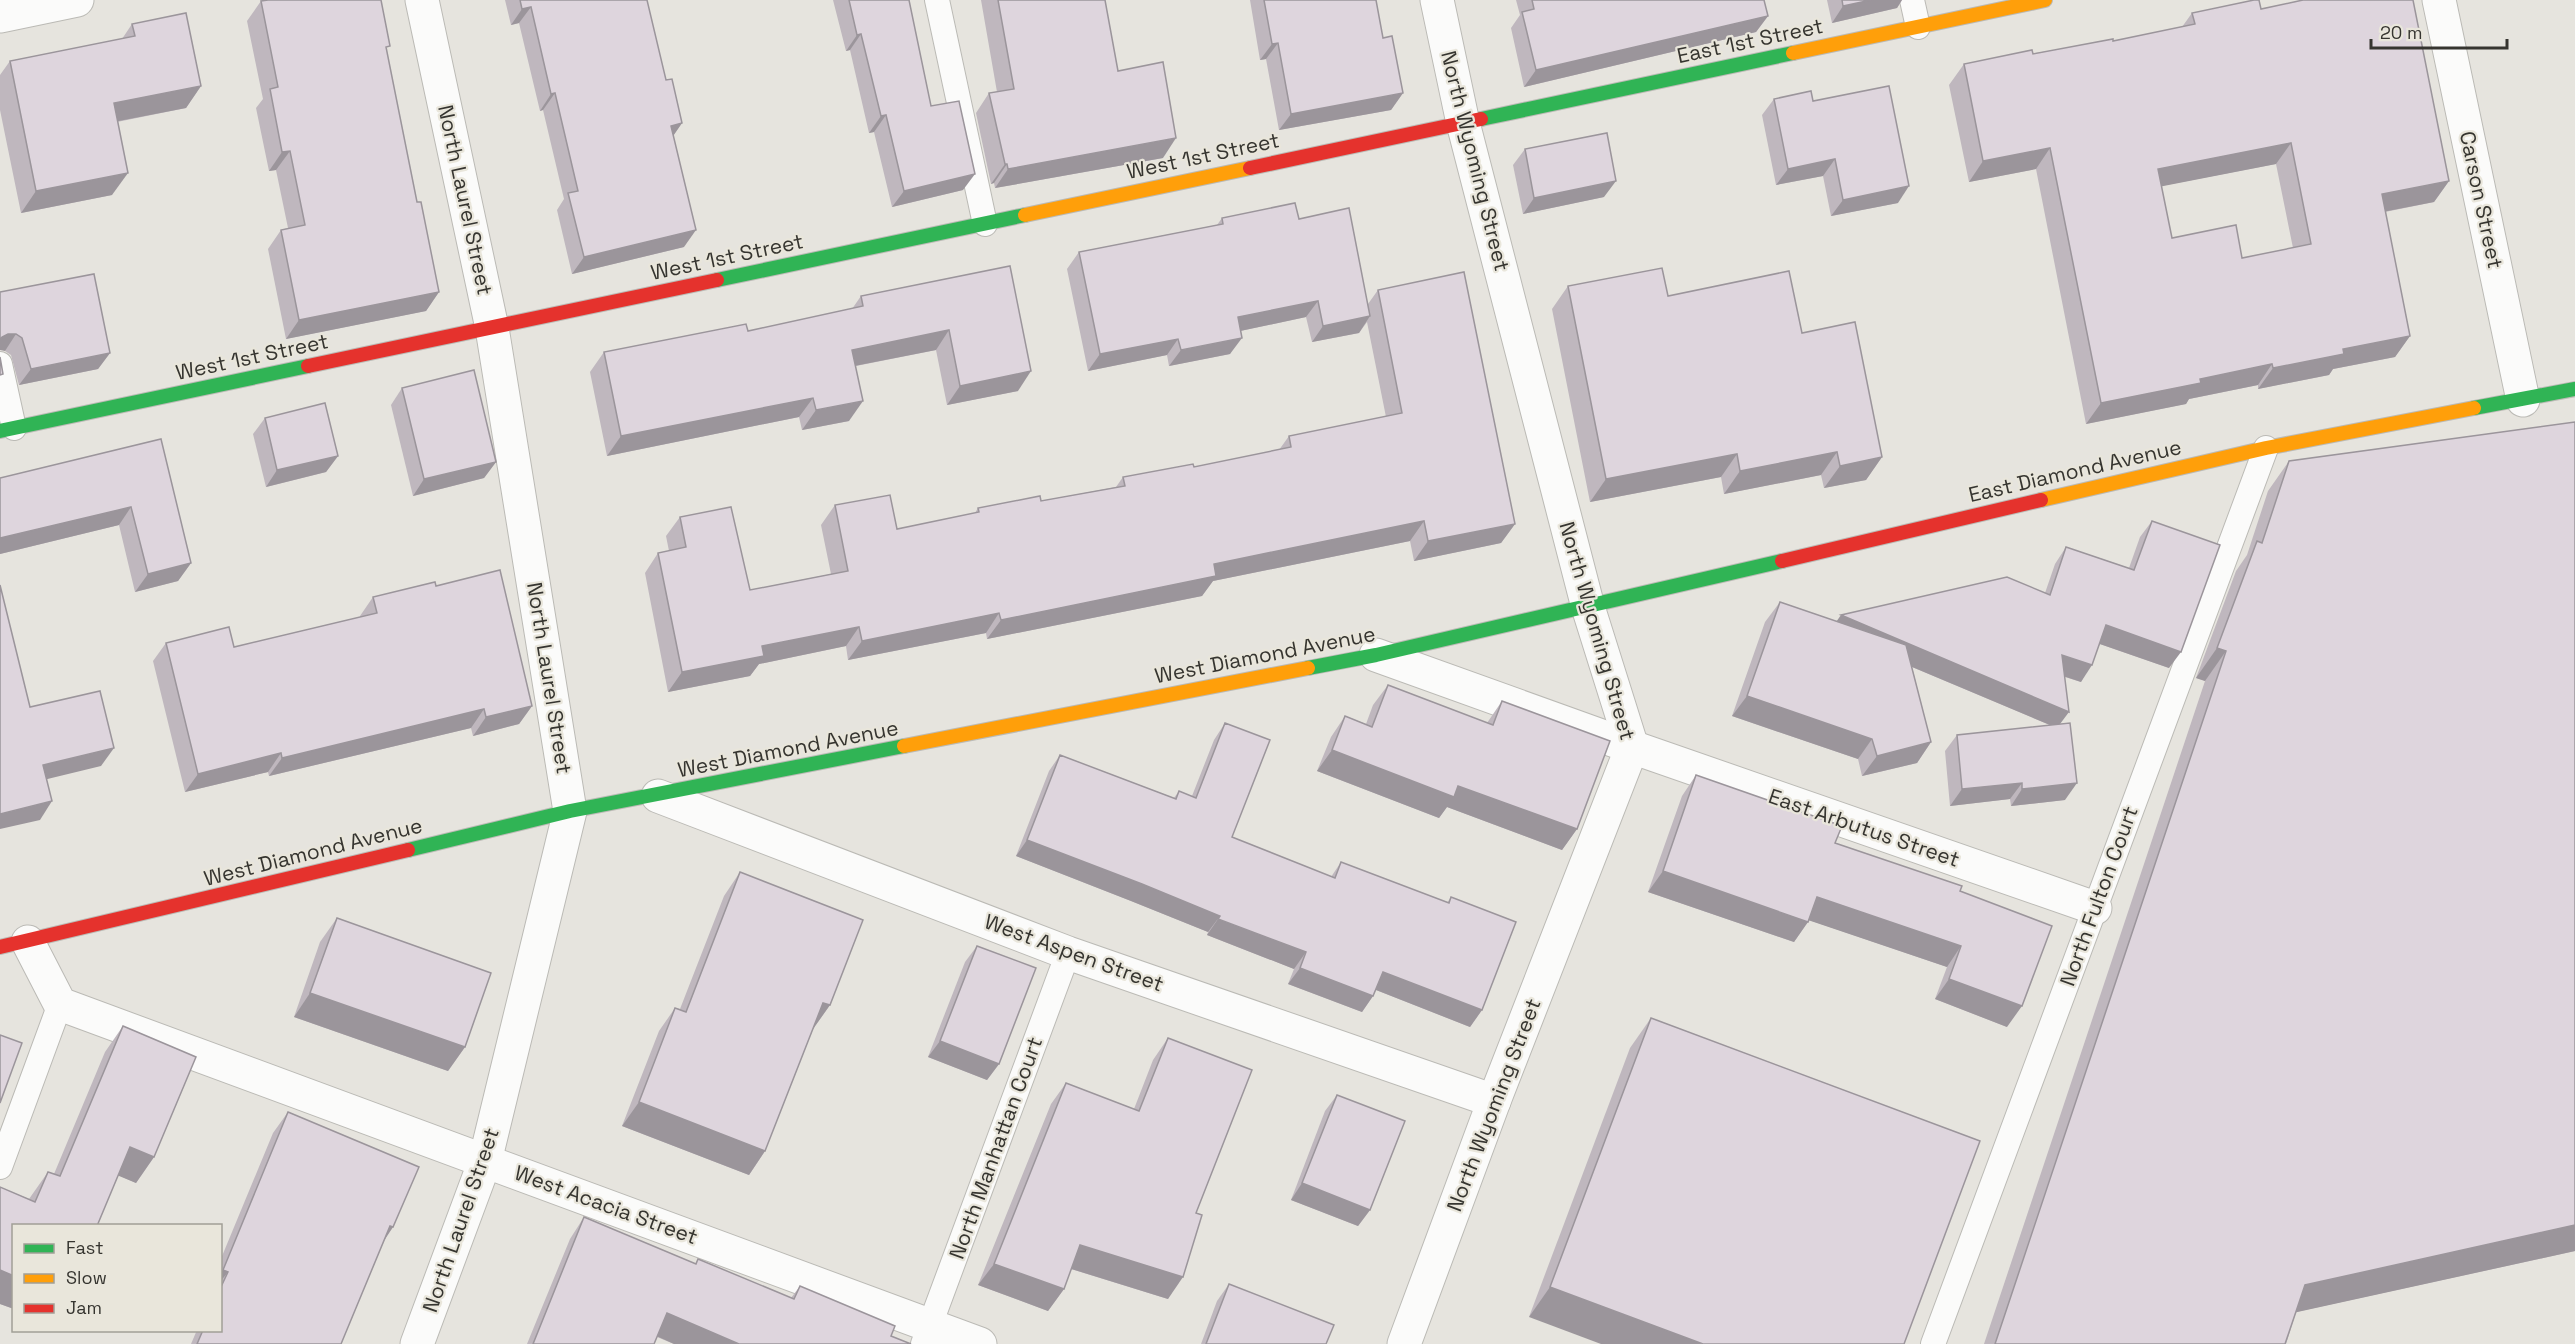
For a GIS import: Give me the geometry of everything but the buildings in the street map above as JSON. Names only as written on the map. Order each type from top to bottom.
[{"type":"street","points":[[0,16],[77,0]]},
{"type":"street","name":"North Laurel Street","points":[[417,1344],[485,1161],[570,811],[492,328],[422,0]]},
{"type":"street","name":"North Wyoming Street","points":[[1404,1344],[1494,1101],[1632,747],[1588,607],[1463,123],[1437,0]]},
{"type":"street","name":"East 1st Street","points":[[1463,123],[2045,0]]},
{"type":"street","name":"Carson Street","points":[[2439,0],[2523,400]]},
{"type":"street","name":"West 1st Street","points":[[7,430],[1463,123]]},
{"type":"street","name":"East Diamond Avenue","points":[[1588,607],[2266,448],[2575,389]]},
{"type":"street","name":"West Diamond Avenue","points":[[14,945],[570,811],[658,796],[1376,655],[1588,607]]},
{"type":"street","name":"East Arbutus Street","points":[[1376,655],[1632,747],[2095,908]]},
{"type":"street","name":"West Aspen Street","points":[[658,796],[1068,953],[1494,1101]]},
{"type":"street","points":[[14,945],[60,1004]]},
{"type":"street","name":"West Acacia Street","points":[[60,1004],[485,1161],[926,1335],[980,1344]]},
{"type":"lane","points":[[937,0],[985,224]]},
{"type":"lane","points":[[1912,0],[1918,27]]},
{"type":"lane","points":[[0,364],[7,430]]},
{"type":"lane","name":"North Fulton Court","points":[[1933,1344],[2266,448]]},
{"type":"lane","name":"North Manhattan Court","points":[[926,1335],[1068,953]]},
{"type":"lane","points":[[0,1167],[60,1004]]},
{"type":"traffic: fast","points":[[1481,119],[1793,53]]},
{"type":"traffic: fast","points":[[717,280],[1025,215]]},
{"type":"traffic: fast","points":[[0,431],[308,366]]},
{"type":"traffic: fast","points":[[2474,408],[2575,389]]},
{"type":"traffic: fast","points":[[1308,668],[1376,655],[1782,561]]},
{"type":"traffic: fast","points":[[408,850],[570,811],[904,746]]},
{"type":"traffic: slow","points":[[1793,53],[2045,0]]},
{"type":"traffic: slow","points":[[1025,215],[1250,168]]},
{"type":"traffic: slow","points":[[2041,500],[2266,448],[2474,408]]},
{"type":"traffic: slow","points":[[904,746],[1308,668]]},
{"type":"traffic: jam","points":[[1250,168],[1481,119]]},
{"type":"traffic: jam","points":[[308,366],[717,280]]},
{"type":"traffic: jam","points":[[1782,561],[2041,500]]},
{"type":"traffic: jam","points":[[0,947],[408,850]]}]
